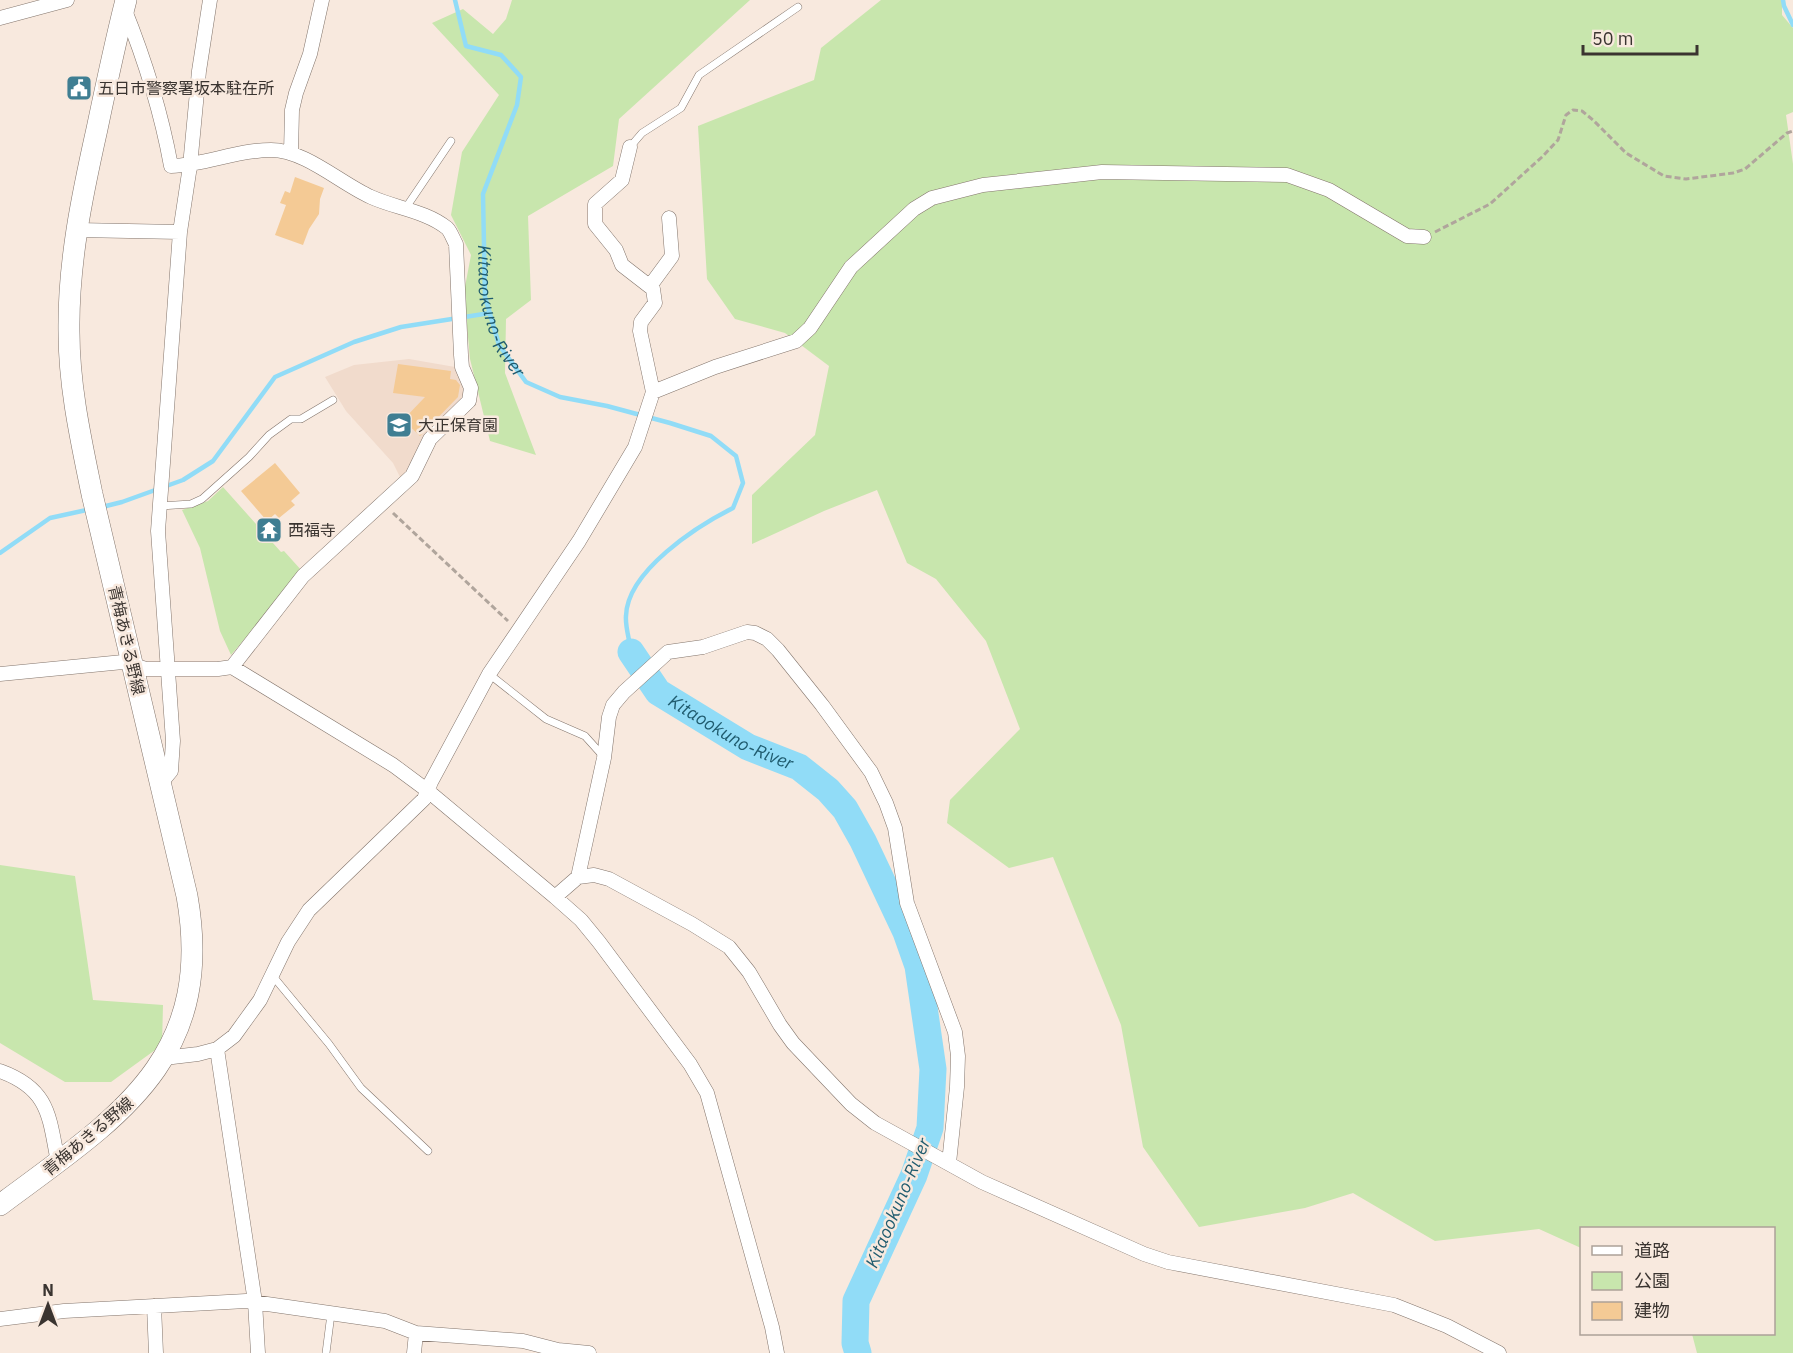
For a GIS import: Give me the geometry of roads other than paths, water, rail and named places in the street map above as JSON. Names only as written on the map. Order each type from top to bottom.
[{"type":"main road","name":"青梅あきる野線","points":[[0,1205],[99,1130],[148,1082],[164,1058],[186,1004],[193,954],[192,925],[187,896],[92,494],[74,398],[69,346],[70,279],[77,230],[121,2]]},
{"type":"street","points":[[0,18],[67,0]]},
{"type":"street","points":[[161,783],[171,771],[174,741],[159,553],[160,506],[180,232],[190,166],[199,71],[210,0]]},
{"type":"street","points":[[291,153],[292,110],[310,54],[322,0]]},
{"type":"street","points":[[121,2],[142,52],[154,91],[171,166],[190,166],[246,152],[273,150],[291,153],[371,197],[429,217],[449,230],[456,244],[461,355],[462,367],[471,388],[469,401],[430,439],[412,476],[303,576],[232,667]]},
{"type":"street","points":[[164,1058],[217,1049],[234,1036],[260,1000],[288,942],[309,909],[424,799],[489,674],[579,541],[634,447],[653,392],[640,332],[641,322],[655,303],[653,289],[622,265],[616,250],[595,224],[595,204],[622,180],[630,147]]},
{"type":"street","points":[[653,392],[715,367],[796,341],[810,328],[851,267],[914,209],[932,198],[983,185],[1102,172],[1287,175],[1329,190],[1407,236],[1424,237]]},
{"type":"street","points":[[650,286],[672,256],[669,218]]},
{"type":"street","points":[[77,230],[180,232]]},
{"type":"street","points":[[578,877],[613,705],[659,658],[668,652],[703,647],[747,632],[767,639],[822,705],[871,772],[895,828],[907,903],[955,1032],[958,1056],[957,1087],[945,1160]]},
{"type":"street","points":[[0,674],[123,662],[146,669],[232,667],[393,765],[429,791],[555,897],[581,920],[599,942],[690,1064],[707,1093],[772,1327],[777,1353]]},
{"type":"street","points":[[555,897],[578,877],[594,875],[609,879],[729,947],[749,972],[780,1025],[793,1042],[851,1104],[875,1123],[982,1182],[1144,1254],[1168,1262],[1394,1305],[1447,1326],[1491,1351]]},
{"type":"street","points":[[217,1049],[255,1302],[258,1353]]},
{"type":"street","points":[[0,1071],[20,1081],[42,1101],[51,1120],[58,1162]]},
{"type":"street","points":[[0,1319],[64,1311],[255,1302],[385,1322],[416,1333],[523,1341],[570,1352],[589,1353]]},
{"type":"street","points":[[154,1306],[156,1353]]},
{"type":"street","points":[[414,1353],[416,1333]]},
{"type":"lane","points":[[630,147],[642,133],[681,108],[699,75],[798,7]]},
{"type":"lane","points":[[405,209],[451,141]]},
{"type":"lane","points":[[160,506],[191,504],[202,499],[249,457],[269,435],[291,419],[301,419],[333,400]]},
{"type":"lane","points":[[489,674],[546,718],[585,736],[604,758]]},
{"type":"lane","points":[[272,975],[361,1088],[428,1151]]},
{"type":"lane","points":[[326,1353],[331,1314]]},
{"type":"waterway","name":"Kitaookuno-River","points":[[455,0],[466,46],[501,55],[521,77],[517,105],[483,194],[485,297],[499,345],[526,382],[560,397],[607,406],[711,436],[736,456],[743,483],[733,508],[701,526],[666,552],[638,583],[629,599],[626,625],[631,652]]},
{"type":"waterway","points":[[1783,0],[1793,25]]},
{"type":"waterway","points":[[102,507],[183,480],[213,461],[275,377],[354,342],[401,327],[490,313]]},
{"type":"waterway","points":[[0,553],[50,518],[91,509]]},
{"type":"waterway","name":"Kitaookuno-River","points":[[631,652],[658,692],[748,747],[799,767],[828,790],[845,809],[863,841],[906,932],[918,966],[933,1069],[930,1128],[914,1175],[856,1301],[855,1343],[858,1353]]},
{"type":"place","name":"五日市警察署坂本駐在所","points":[[79,88]]},
{"type":"place","name":"大正保育園","points":[[399,425]]},
{"type":"place","name":"西福寺","points":[[269,530]]}]
